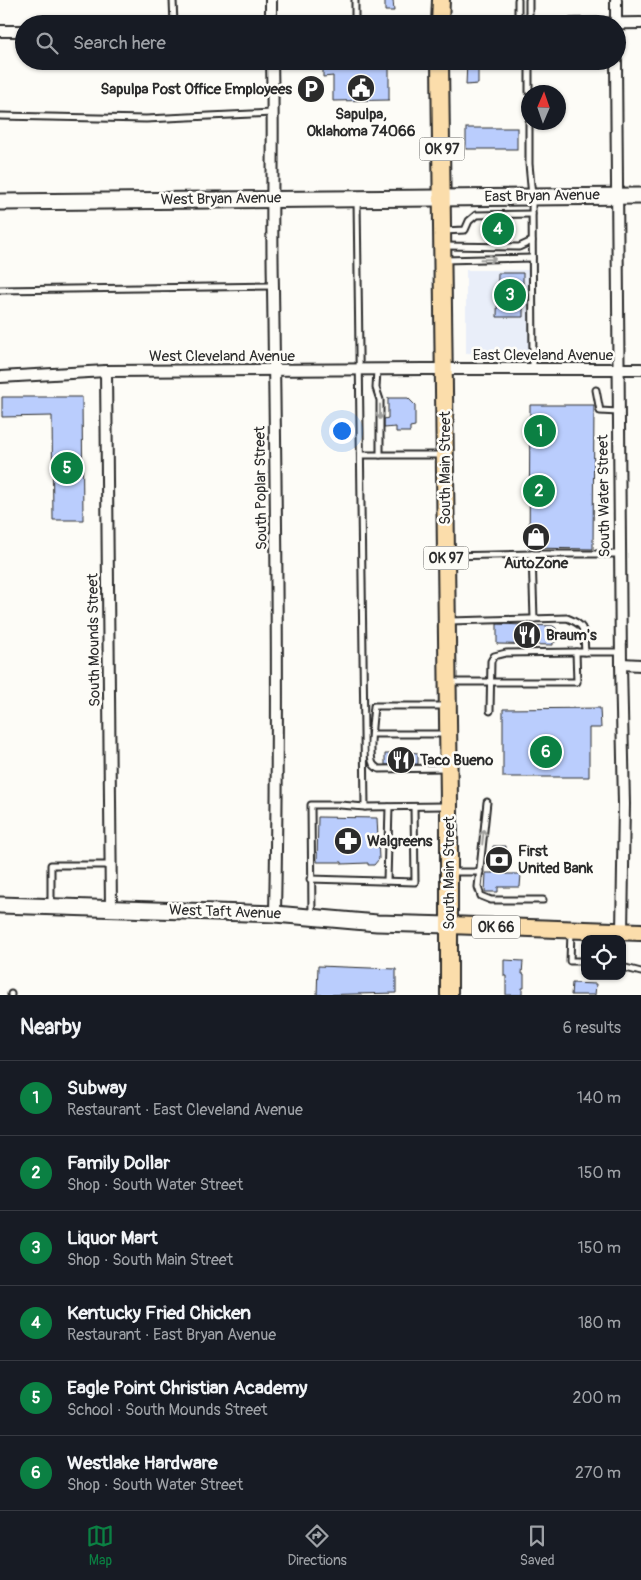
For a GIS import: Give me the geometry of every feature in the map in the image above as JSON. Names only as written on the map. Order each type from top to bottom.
[{"type":"main road","points":[[440,0],[440,15]]},
{"type":"main road","name":"South Main Street","points":[[440,70],[448,734],[449,995]]},
{"type":"main road","name":"OK 66","points":[[449,925],[571,929],[613,933],[641,932]]},
{"type":"street","points":[[271,0],[271,15]]},
{"type":"street","points":[[616,0],[616,15]]},
{"type":"street","points":[[626,23],[641,23]]},
{"type":"street","points":[[0,31],[15,31]]},
{"type":"street","name":"South Poplar Street","points":[[272,70],[278,740],[275,914]]},
{"type":"street","name":"South Water Street","points":[[613,933],[624,804],[618,412],[616,70]]},
{"type":"street","name":"East Bryan Avenue","points":[[442,197],[641,196]]},
{"type":"street","name":"West Bryan Avenue","points":[[0,202],[442,197]]},
{"type":"street","name":"East Cleveland Avenue","points":[[444,369],[641,369]]},
{"type":"street","name":"West Cleveland Avenue","points":[[0,376],[106,371],[444,369]]},
{"type":"street","name":"South Mounds Street","points":[[106,371],[111,908]]},
{"type":"street","points":[[621,664],[641,665]]},
{"type":"street","name":"West Taft Avenue","points":[[0,905],[275,914],[377,923],[449,925]]},
{"type":"lane","points":[[173,0],[174,15]]},
{"type":"lane","points":[[355,0],[355,15]]},
{"type":"lane","points":[[518,0],[518,15]]},
{"type":"lane","points":[[529,0],[529,15]]},
{"type":"lane","points":[[529,70],[529,85]]},
{"type":"lane","points":[[0,116],[146,119],[272,113]]},
{"type":"lane","points":[[529,130],[529,164],[532,196],[533,370]]},
{"type":"lane","points":[[485,196],[486,215]]},
{"type":"lane","points":[[508,196],[508,214]]},
{"type":"lane","points":[[357,198],[365,807]]},
{"type":"lane","points":[[443,246],[465,230],[472,218],[476,216],[532,214]]},
{"type":"lane","points":[[443,246],[519,247],[532,241]]},
{"type":"lane","points":[[443,246],[532,258]]},
{"type":"lane","points":[[0,290],[273,286]]},
{"type":"lane","points":[[376,370],[376,388],[380,400],[380,455]]},
{"type":"lane","points":[[596,390],[600,412],[618,412]]},
{"type":"lane","points":[[361,456],[445,455]]},
{"type":"lane","points":[[532,554],[534,619]]},
{"type":"lane","points":[[446,556],[620,554]]},
{"type":"lane","points":[[446,621],[566,618],[578,622],[583,627],[585,652]]},
{"type":"lane","points":[[447,682],[576,682],[576,652]]},
{"type":"lane","points":[[490,711],[491,661],[498,654],[621,652]]},
{"type":"lane","points":[[447,706],[375,705],[371,754],[376,767],[406,770],[448,768]]},
{"type":"lane","points":[[372,734],[448,734]]},
{"type":"lane","points":[[487,802],[478,887],[481,896],[491,900],[543,900]]},
{"type":"lane","points":[[308,917],[310,805],[365,807],[448,806]]},
{"type":"lane","points":[[387,881],[389,807]]},
{"type":"lane","points":[[310,879],[415,882],[414,807]]},
{"type":"lane","points":[[51,906],[51,864],[111,865]]},
{"type":"lane","points":[[449,872],[480,872]]},
{"type":"lane","points":[[571,929],[570,960],[581,961]]},
{"type":"lane","points":[[626,968],[641,972]]},
{"type":"shaded area","points":[[466,270],[529,270],[530,354],[466,353]]},
{"type":"building","points":[[385,0],[393,0],[394,11],[385,11]]},
{"type":"building","name":"Sapulpa, Oklahoma 74066","points":[[323,70],[389,70],[389,100],[333,101],[333,76],[323,77]]},
{"type":"building","points":[[467,70],[478,70],[478,84],[466,85]]},
{"type":"building","points":[[466,128],[517,128],[517,149],[466,149]]},
{"type":"building","points":[[498,273],[523,273],[523,317],[497,317]]},
{"type":"building","points":[[2,397],[82,397],[83,520],[53,520],[52,416],[2,417]]},
{"type":"building","points":[[388,398],[408,398],[415,405],[415,426],[410,427],[410,432],[396,432],[396,427],[384,428],[384,419],[388,418]]},
{"type":"building","points":[[530,405],[594,405],[593,549],[529,548]]},
{"type":"building","name":"Braum's","points":[[497,624],[553,626],[556,628],[556,642],[553,642],[553,645],[497,644]]},
{"type":"building","points":[[600,708],[601,728],[589,728],[589,777],[503,777],[503,709]]},
{"type":"building","name":"Taco Bueno","points":[[395,751],[418,753],[418,764],[385,765],[385,754],[395,754]]},
{"type":"building","name":"Walgreens","points":[[318,817],[377,818],[379,859],[374,865],[368,865],[368,863],[342,864],[342,862],[317,862]]},
{"type":"building","name":"First United Bank","points":[[493,846],[506,846],[506,874],[521,874],[520,887],[498,887],[498,892],[485,892],[486,873],[493,873]]},
{"type":"building","points":[[504,960],[523,961],[524,988],[522,988],[522,995],[506,995]]},
{"type":"building","points":[[318,966],[396,969],[396,993],[317,995]]},
{"type":"building","points":[[572,983],[596,984],[595,995],[571,995]]},
{"type":"place","name":"Sapulpa, Oklahoma 74066","points":[[361,88]]},
{"type":"place","name":"Sapulpa Post Office Employees","points":[[311,89]]},
{"type":"place","name":"Kentucky Fried Chicken","points":[[498,229]]},
{"type":"place","name":"Liquor Mart","points":[[510,295]]},
{"type":"place","name":"Subway","points":[[540,431]]},
{"type":"place","name":"Eagle Point Christian Academy","points":[[67,468]]},
{"type":"place","name":"Family Dollar","points":[[539,491]]},
{"type":"place","name":"AutoZone","points":[[536,537]]},
{"type":"place","name":"Braum's","points":[[527,635]]},
{"type":"place","name":"Westlake Hardware","points":[[546,752]]},
{"type":"place","name":"Taco Bueno","points":[[401,760]]},
{"type":"place","name":"Walgreens","points":[[348,841]]},
{"type":"place","name":"First United Bank","points":[[499,860]]}]
